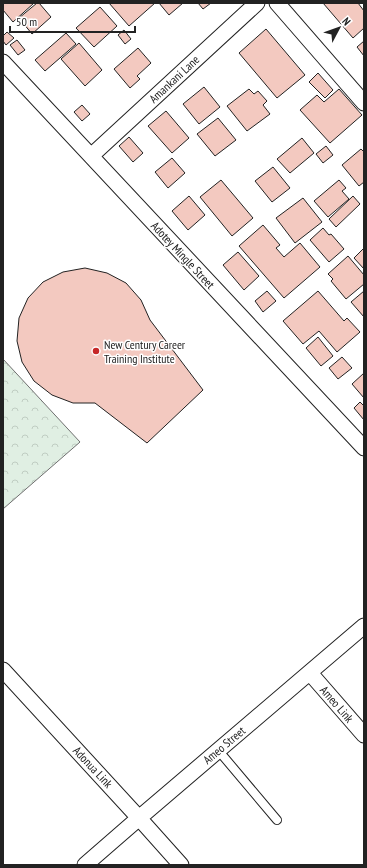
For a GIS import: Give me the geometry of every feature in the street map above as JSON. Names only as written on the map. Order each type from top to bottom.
[{"type":"street","points":[[277,3],[364,103]]},
{"type":"street","name":"Amankani Lane","points":[[91,156],[253,4]]},
{"type":"street","name":"Adotey Mingle Street","points":[[6,70],[91,156],[364,448]]},
{"type":"street","name":"Ameo Street","points":[[85,865],[364,626]]},
{"type":"street","name":"Adonua Link","points":[[3,670],[8,685],[139,818],[181,865]]},
{"type":"street","name":"Ameo Link","points":[[310,672],[364,735]]},
{"type":"lane","points":[[218,750],[276,820]]},
{"type":"green space","points":[[3,359],[80,442],[3,509]]},
{"type":"building","points":[[3,3],[34,3],[13,22],[3,10]]},
{"type":"building","points":[[39,3],[51,17],[32,34],[19,18]]},
{"type":"building","points":[[109,3],[155,3],[129,26]]},
{"type":"building","points":[[159,3],[183,3],[169,15]]},
{"type":"building","points":[[198,3],[211,3],[203,9]]},
{"type":"building","points":[[323,3],[358,3],[364,11],[364,28],[353,38]]},
{"type":"building","points":[[100,7],[117,26],[94,47],[76,28]]},
{"type":"building","points":[[266,29],[305,75],[277,98],[239,53]]},
{"type":"building","points":[[124,30],[131,39],[125,44],[118,35]]},
{"type":"building","points":[[7,32],[14,38],[6,45],[3,41],[3,36]]},
{"type":"building","points":[[66,33],[76,44],[45,71],[35,60]]},
{"type":"building","points":[[17,40],[25,50],[18,55],[10,45]]},
{"type":"building","points":[[364,41],[364,56],[357,47]]},
{"type":"building","points":[[79,43],[102,70],[85,86],[61,59]]},
{"type":"building","points":[[138,48],[151,63],[137,76],[140,79],[130,88],[114,69]]},
{"type":"building","points":[[318,73],[333,90],[325,98],[309,82]]},
{"type":"building","points":[[204,87],[220,107],[199,124],[183,104]]},
{"type":"building","points":[[249,89],[254,94],[258,91],[267,101],[263,105],[270,114],[247,131],[227,106]]},
{"type":"building","points":[[339,89],[362,115],[330,143],[300,110],[317,95],[324,102]]},
{"type":"building","points":[[82,105],[90,114],[82,121],[74,112]]},
{"type":"building","points":[[166,111],[189,138],[172,153],[148,126]]},
{"type":"building","points":[[218,118],[236,140],[215,156],[197,134]]},
{"type":"building","points":[[129,137],[143,153],[133,162],[119,146]]},
{"type":"building","points":[[302,138],[314,153],[290,173],[277,159]]},
{"type":"building","points":[[326,146],[333,155],[323,163],[316,154]]},
{"type":"building","points":[[361,149],[364,152],[364,182],[359,186],[342,165]]},
{"type":"building","points":[[172,158],[185,173],[168,188],[155,172]]},
{"type":"building","points":[[273,167],[290,188],[272,202],[255,181]]},
{"type":"building","points":[[221,180],[253,218],[232,236],[200,197]]},
{"type":"building","points":[[339,180],[346,188],[342,191],[349,199],[328,217],[314,201]]},
{"type":"building","points":[[189,196],[205,215],[188,230],[172,211]]},
{"type":"building","points":[[353,196],[360,204],[336,227],[329,219]]},
{"type":"building","points":[[303,198],[322,222],[295,243],[276,218]]},
{"type":"building","points":[[263,225],[280,245],[276,248],[284,257],[300,243],[320,267],[284,298],[239,246]]},
{"type":"building","points":[[323,228],[329,235],[331,234],[344,249],[329,262],[310,240]]},
{"type":"building","points":[[364,248],[364,269],[354,258]]},
{"type":"building","points":[[238,252],[259,276],[244,290],[223,265]]},
{"type":"building","points":[[348,256],[364,275],[364,284],[346,299],[331,281],[333,279],[328,274]]},
{"type":"building","name":"New Century Career Training Institute","points":[[85,268],[107,273],[126,283],[141,300],[150,320],[203,390],[147,443],[95,403],[73,403],[52,395],[34,381],[22,362],[17,341],[19,318],[28,298],[43,282],[63,272]]},
{"type":"building","points":[[267,291],[276,301],[263,312],[255,301]]},
{"type":"building","points":[[318,291],[344,321],[347,318],[360,332],[337,352],[319,331],[303,344],[283,321]]},
{"type":"building","points":[[364,291],[364,317],[351,302]]},
{"type":"building","points":[[318,337],[333,356],[321,366],[306,348]]},
{"type":"building","points":[[342,357],[352,368],[338,379],[329,368]]},
{"type":"building","points":[[364,373],[364,398],[352,384]]},
{"type":"building","points":[[360,402],[364,406],[364,420],[354,408]]},
{"type":"place","name":"New Century Career Training Institute","points":[[96,351]]}]
